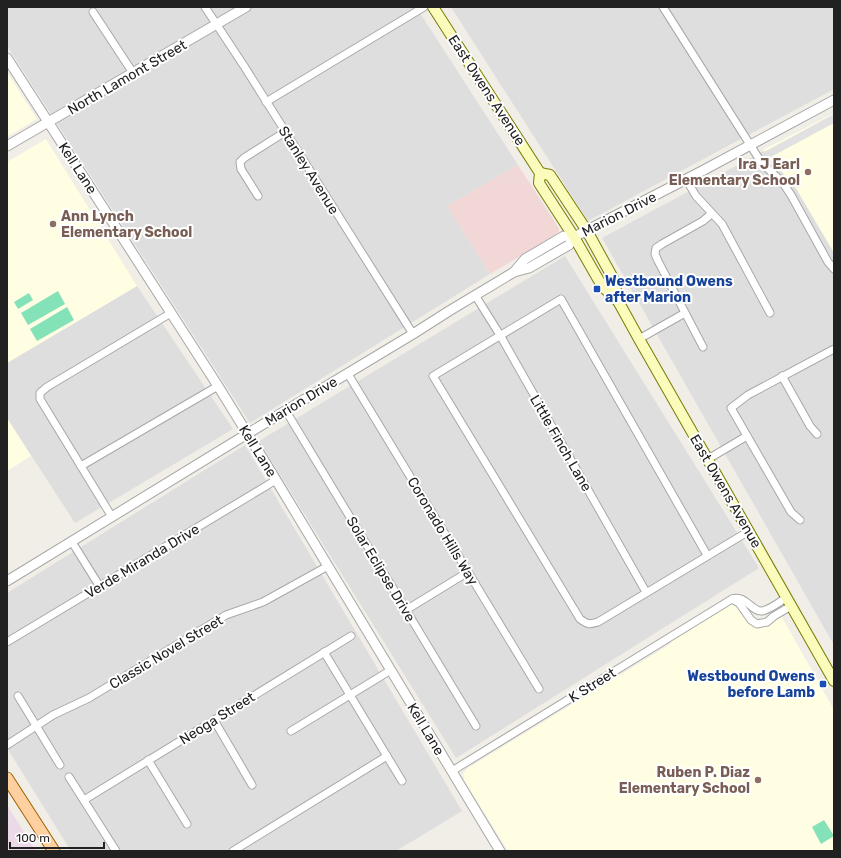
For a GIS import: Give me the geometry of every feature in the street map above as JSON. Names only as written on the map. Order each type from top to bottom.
[{"type":"main road","name":"East Owens Avenue","points":[[433,7],[540,173],[539,183],[574,237],[602,286],[618,301],[834,681]]},
{"type":"main road","name":"East Owens Avenue","points":[[540,173],[550,175],[587,231],[614,280],[618,301]]},
{"type":"main road","points":[[7,778],[54,851]]},
{"type":"street","name":"Stanley Avenue","points":[[205,7],[413,334]]},
{"type":"street","name":"North Lamont Street","points":[[7,146],[246,7]]},
{"type":"street","points":[[266,102],[424,7]]},
{"type":"street","points":[[663,7],[761,162],[784,183],[828,262],[834,269]]},
{"type":"street","points":[[93,12],[133,73]]},
{"type":"street","name":"Kell Lane","points":[[7,58],[218,386],[500,851]]},
{"type":"street","name":"Marion Drive","points":[[7,581],[475,295],[514,272],[530,268],[569,245],[574,237],[834,100]]},
{"type":"street","points":[[258,196],[241,169],[240,162],[285,132]]},
{"type":"street","points":[[686,179],[696,196],[711,214],[722,224],[770,313]]},
{"type":"street","points":[[703,347],[655,254],[656,248],[702,221],[711,214]]},
{"type":"street","name":"Little Finch Lane","points":[[475,295],[500,335],[646,592]]},
{"type":"street","points":[[707,555],[560,298],[433,376],[580,619],[587,623],[592,624],[598,622],[748,530]]},
{"type":"street","points":[[639,339],[685,313]]},
{"type":"street","points":[[112,517],[40,400],[40,394],[47,387],[171,314]]},
{"type":"street","points":[[800,520],[791,512],[731,408],[748,395],[834,349]]},
{"type":"street","name":"Coronado Hills Way","points":[[348,374],[539,689]]},
{"type":"street","points":[[782,376],[810,426],[817,434]]},
{"type":"street","points":[[81,466],[218,386]]},
{"type":"street","name":"Solar Eclipse Drive","points":[[286,411],[476,726]]},
{"type":"street","points":[[708,459],[747,436]]},
{"type":"street","name":"Verde Miranda Drive","points":[[7,642],[276,480]]},
{"type":"street","points":[[72,542],[100,587]]},
{"type":"street","name":"Classic Novel Street","points":[[7,745],[53,715],[89,698],[226,615],[263,602],[328,566]]},
{"type":"street","points":[[406,610],[468,572]]},
{"type":"street","points":[[732,599],[740,598],[749,603],[757,611],[763,611],[774,605],[789,602]]},
{"type":"street","points":[[732,599],[739,603],[751,620],[757,624],[767,622],[789,602]]},
{"type":"street","name":"K Street","points":[[452,771],[732,599]]},
{"type":"street","name":"Neoga Street","points":[[84,800],[351,636]]},
{"type":"street","points":[[324,652],[402,781]]},
{"type":"street","points":[[291,731],[391,670]]},
{"type":"street","points":[[18,696],[60,765]]},
{"type":"street","points":[[214,720],[252,785]]},
{"type":"street","points":[[233,851],[387,756]]},
{"type":"street","points":[[148,760],[187,824]]},
{"type":"street","points":[[69,777],[116,851]]},
{"type":"shaded area","points":[[7,7],[416,7],[518,165],[447,206],[490,274],[250,423],[7,46]]},
{"type":"shaded area","points":[[451,7],[834,7],[834,89],[588,221]]},
{"type":"shaded area","points":[[7,72],[37,119],[7,137]]},
{"type":"shaded area","points":[[834,113],[834,645],[602,238]]},
{"type":"shaded area","name":"Ira J Earl Elementary School","points":[[834,113],[834,253],[794,185],[763,150]]},
{"type":"shaded area","points":[[834,114],[834,123],[769,158],[764,152]]},
{"type":"shaded area","name":"Ann Lynch Elementary School","points":[[46,139],[137,286],[7,363],[7,162]]},
{"type":"shaded area","points":[[518,165],[558,227],[559,231],[556,235],[490,274],[447,206]]},
{"type":"shaded area","points":[[565,256],[759,568],[456,758],[259,441]]},
{"type":"shaded area","points":[[137,286],[233,429],[75,523],[7,418],[7,363]]},
{"type":"shaded area","points":[[7,418],[31,456],[7,471]]},
{"type":"shaded area","points":[[245,445],[462,811],[396,851],[71,851],[7,748],[7,593]]},
{"type":"shaded area","points":[[737,603],[750,624],[760,626],[782,617],[834,710],[834,851],[508,851],[464,780],[463,774],[468,768],[669,645],[675,638],[732,604]]},
{"type":"shaded area","points":[[7,805],[36,851],[7,851]]},
{"type":"green space","points":[[58,291],[65,304],[28,325],[21,313]]},
{"type":"green space","points":[[29,293],[33,300],[18,309],[14,302]]},
{"type":"green space","points":[[67,307],[74,320],[37,341],[30,329]]},
{"type":"green space","points":[[824,820],[834,836],[821,844],[812,827]]},
{"type":"place","name":"Ira J Earl Elementary School","points":[[808,172]]},
{"type":"place","name":"Ann Lynch Elementary School","points":[[53,224]]},
{"type":"place","name":"Westbound Owens after Marion","points":[[597,289]]},
{"type":"place","name":"Westbound Owens before Lamb","points":[[823,684]]},
{"type":"place","name":"Ruben P. Diaz Elementary School","points":[[758,780]]}]
